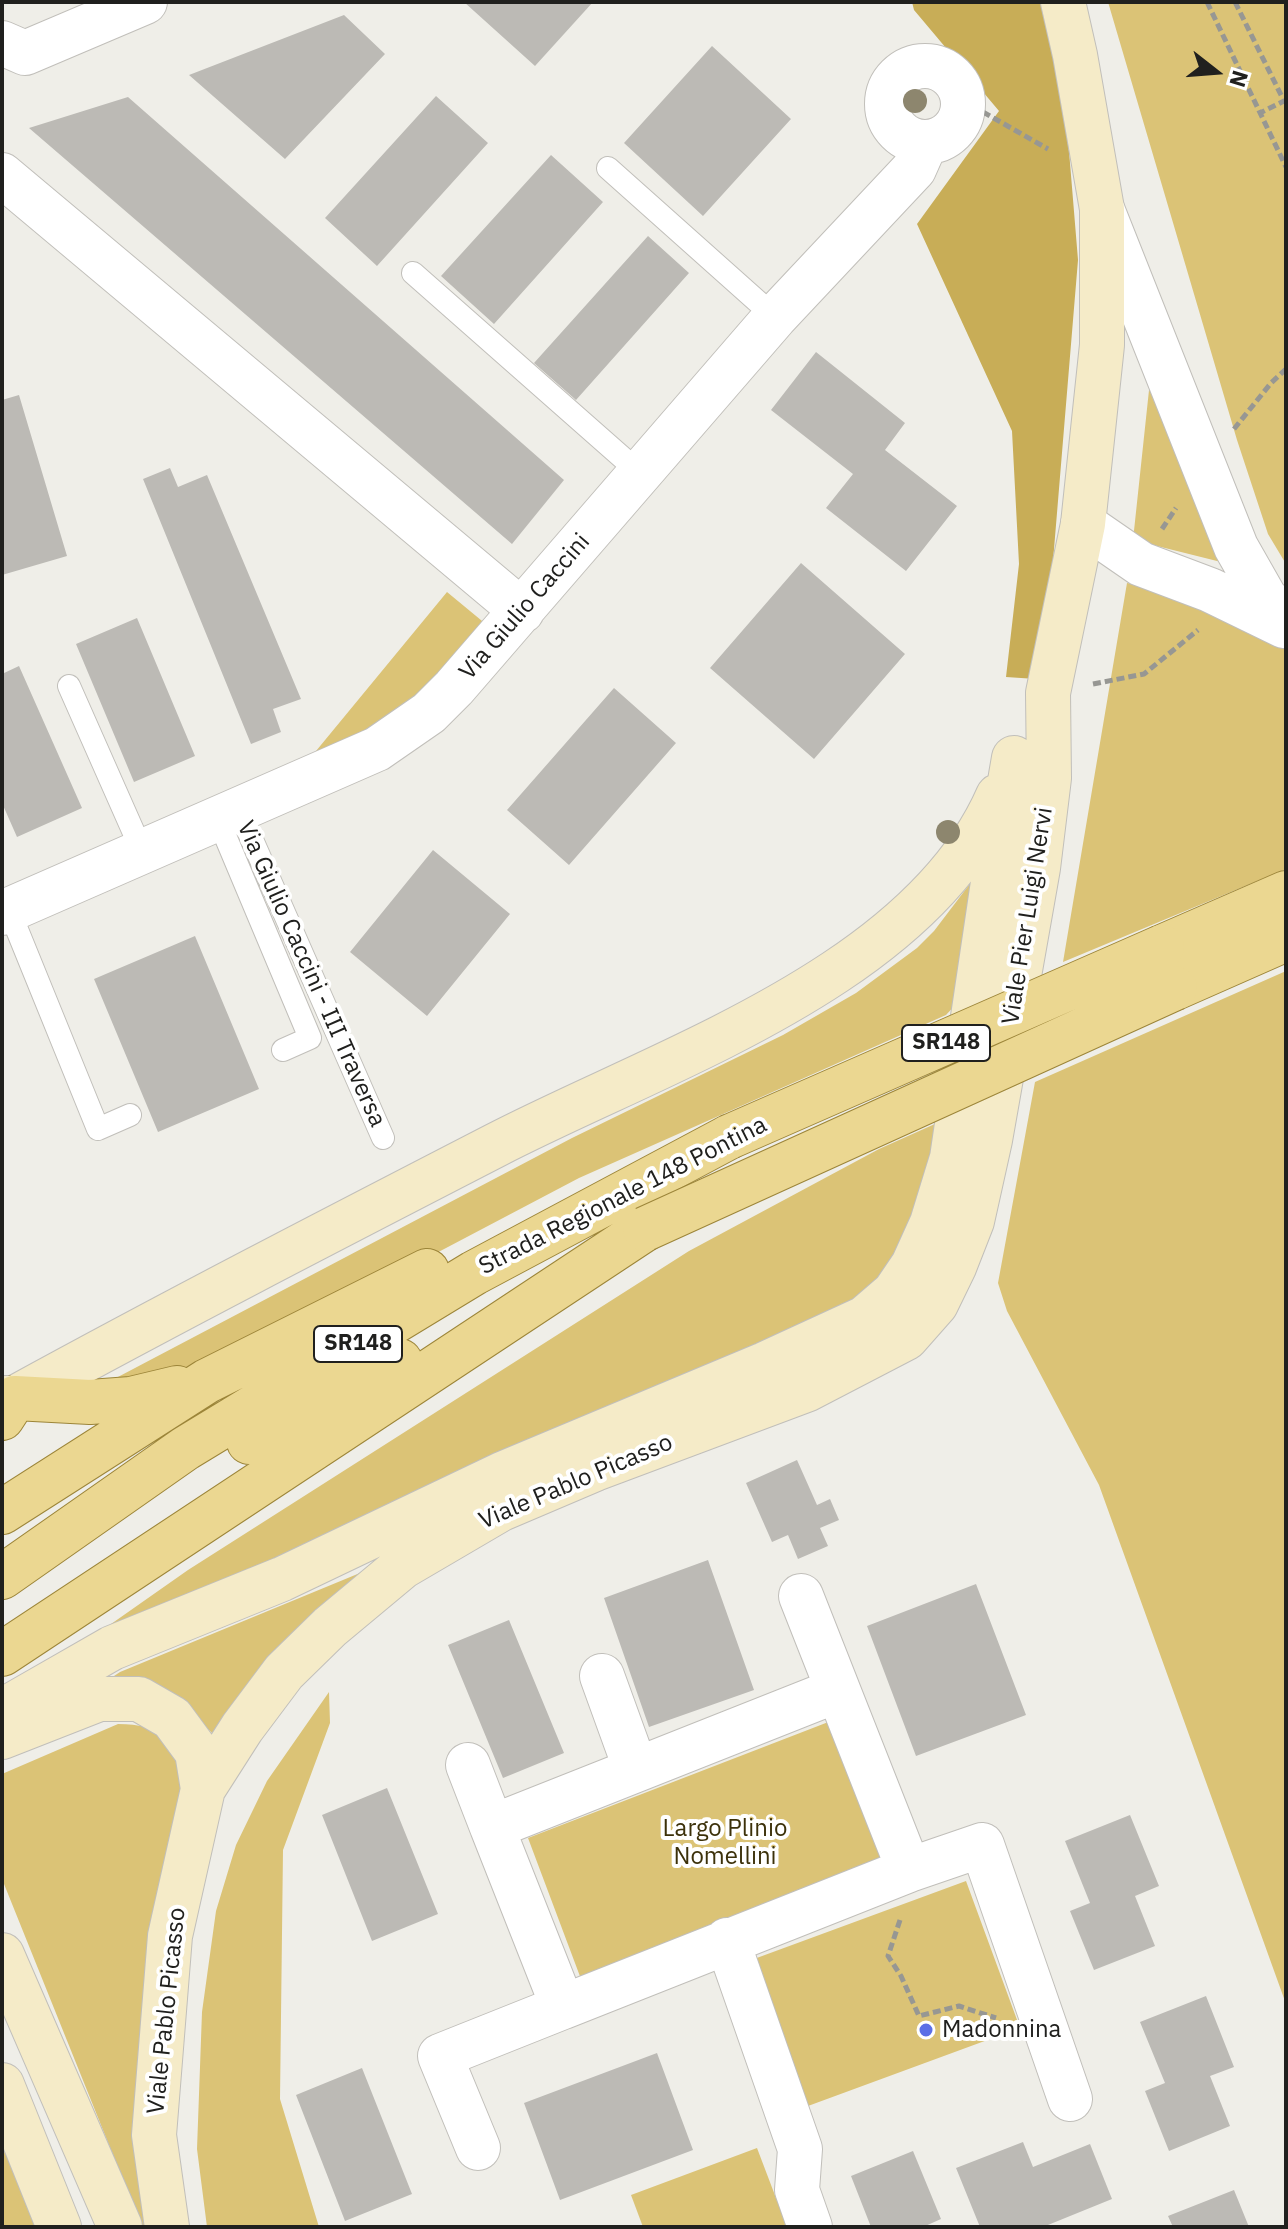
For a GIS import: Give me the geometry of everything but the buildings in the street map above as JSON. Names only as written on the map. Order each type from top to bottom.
[{"type":"main road","name":"Strada Regionale 148 Pontina","points":[[2,1578],[186,1448],[474,1273],[729,1137],[1286,893]]},
{"type":"main road","name":"Strada Regionale 148 Pontina","points":[[2,1578],[645,1229],[1286,939]]},
{"type":"main road","points":[[2,1512],[207,1381],[574,1198],[729,1137]]},
{"type":"main road","points":[[2,1654],[645,1229]]},
{"type":"main road","points":[[6,1404],[131,1399],[207,1381]]},
{"type":"street","points":[[2,43],[25,53],[145,2]]},
{"type":"street","name":"Viale Pier Luigi Nervi","points":[[906,1338],[936,1304],[954,1267],[972,1221],[990,1140],[1038,868],[1049,778],[1048,693],[1083,524],[1092,460],[1102,345],[1100,193],[1063,2]]},
{"type":"street","points":[[926,142],[913,140],[893,125],[888,100],[891,87],[899,76],[910,69],[933,67],[953,78],[962,100]]},
{"type":"street","name":"Via Giulio Caccini","points":[[5,912],[377,749],[405,731],[454,688],[775,317],[914,169],[926,142],[938,140],[958,123],[962,100]]},
{"type":"street","points":[[3,178],[522,611]]},
{"type":"street","name":"Viale Pier Luigi Nervi","points":[[1100,193],[1236,547],[1265,598],[1286,619]]},
{"type":"street","points":[[1083,524],[1139,563],[1286,627]]},
{"type":"street","points":[[6,1404],[135,1332],[499,1143],[746,1024],[815,984],[880,940],[928,896],[961,858],[991,812],[1014,758],[1048,693]]},
{"type":"street","points":[[2,1711],[112,1648],[282,1579],[502,1474],[865,1318],[894,1293],[913,1265],[932,1223],[952,1158],[1014,758]]},
{"type":"street","name":"Viale Pablo Picasso","points":[[167,2227],[154,2135],[170,1936],[203,1789],[242,1728],[284,1672],[330,1627],[402,1567],[501,1509],[595,1469],[806,1390],[906,1338]]},
{"type":"street","points":[[801,1596],[838,1690],[899,1874]]},
{"type":"street","points":[[602,1676],[636,1770]]},
{"type":"street","points":[[492,1827],[838,1690]]},
{"type":"street","points":[[2,1737],[99,1699],[139,1699],[172,1718],[197,1752],[203,1789]]},
{"type":"street","points":[[468,1765],[563,2007]]},
{"type":"street","points":[[478,2148],[440,2056],[727,1940],[982,1845],[1070,2099]]},
{"type":"street","points":[[727,1940],[800,2149],[797,2190],[810,2227]]},
{"type":"street","points":[[2,1955],[120,2227]]},
{"type":"street","points":[[2,2085],[59,2227]]},
{"type":"lane","points":[[608,168],[775,317]]},
{"type":"lane","points":[[413,273],[641,474]]},
{"type":"lane","points":[[69,686],[142,851]]},
{"type":"lane","points":[[228,814],[310,1038],[283,1050]]},
{"type":"lane","name":"Via Giulio Caccini - III Traversa","points":[[228,814],[383,1138]]},
{"type":"lane","points":[[5,912],[98,1129],[130,1115]]},
{"type":"path","points":[[1207,2],[1286,167]]},
{"type":"path","points":[[1235,2],[1284,101],[1260,113]]},
{"type":"path","points":[[962,100],[1100,193]]},
{"type":"path","points":[[1048,693],[1144,674],[1232,601]]},
{"type":"path","points":[[899,1874],[902,1915],[888,1956],[919,2016],[959,2006],[992,2016],[1025,2032],[1048,2032]]},
{"type":"green space","points":[[1108,2],[1286,2],[1286,564],[1268,534],[1237,440]]},
{"type":"green space","points":[[1152,362],[1229,564],[1133,540]]},
{"type":"green space","points":[[1127,583],[1165,590],[1286,645],[1286,869],[1063,962]]},
{"type":"green space","points":[[447,592],[493,630],[434,697],[302,768]]},
{"type":"green space","points":[[988,860],[960,1000],[946,1015],[579,1178],[220,1367],[97,1388],[572,1138],[783,1035],[856,993],[917,948],[934,931]]},
{"type":"green space","points":[[1286,971],[1286,2004],[1099,1485],[1007,1311],[998,1283],[1035,1082]]},
{"type":"green space","points":[[946,1119],[940,1156],[883,1290],[74,1650],[188,1570],[689,1251],[879,1149]]},
{"type":"green space","points":[[406,1554],[216,1737],[197,1718],[87,1694],[120,1672]]},
{"type":"green space","points":[[329,1692],[330,1723],[283,1850],[280,2099],[319,2227],[207,2227],[197,2149],[202,2012],[216,1911],[236,1845],[267,1781]]},
{"type":"green space","name":"Largo Plinio Nomellini","points":[[831,1721],[885,1863],[581,1979],[528,1838]]},
{"type":"green space","points":[[118,1724],[145,1727],[162,1734],[192,1769],[154,2227],[142,2227],[2,1879],[2,1774]]},
{"type":"green space","points":[[966,1881],[1020,2028],[808,2106],[754,1959]]},
{"type":"green space","points":[[2,2146],[38,2227],[2,2227]]},
{"type":"green space","points":[[757,2148],[787,2227],[643,2227],[631,2195]]},
{"type":"shaded area","points":[[912,2],[1045,2],[1069,151],[1078,260],[1053,561],[1036,679],[1006,677],[1019,564],[1012,431],[917,224],[999,111],[914,10]]},
{"type":"place","name":"Madonnina","points":[[926,2030]]}]
